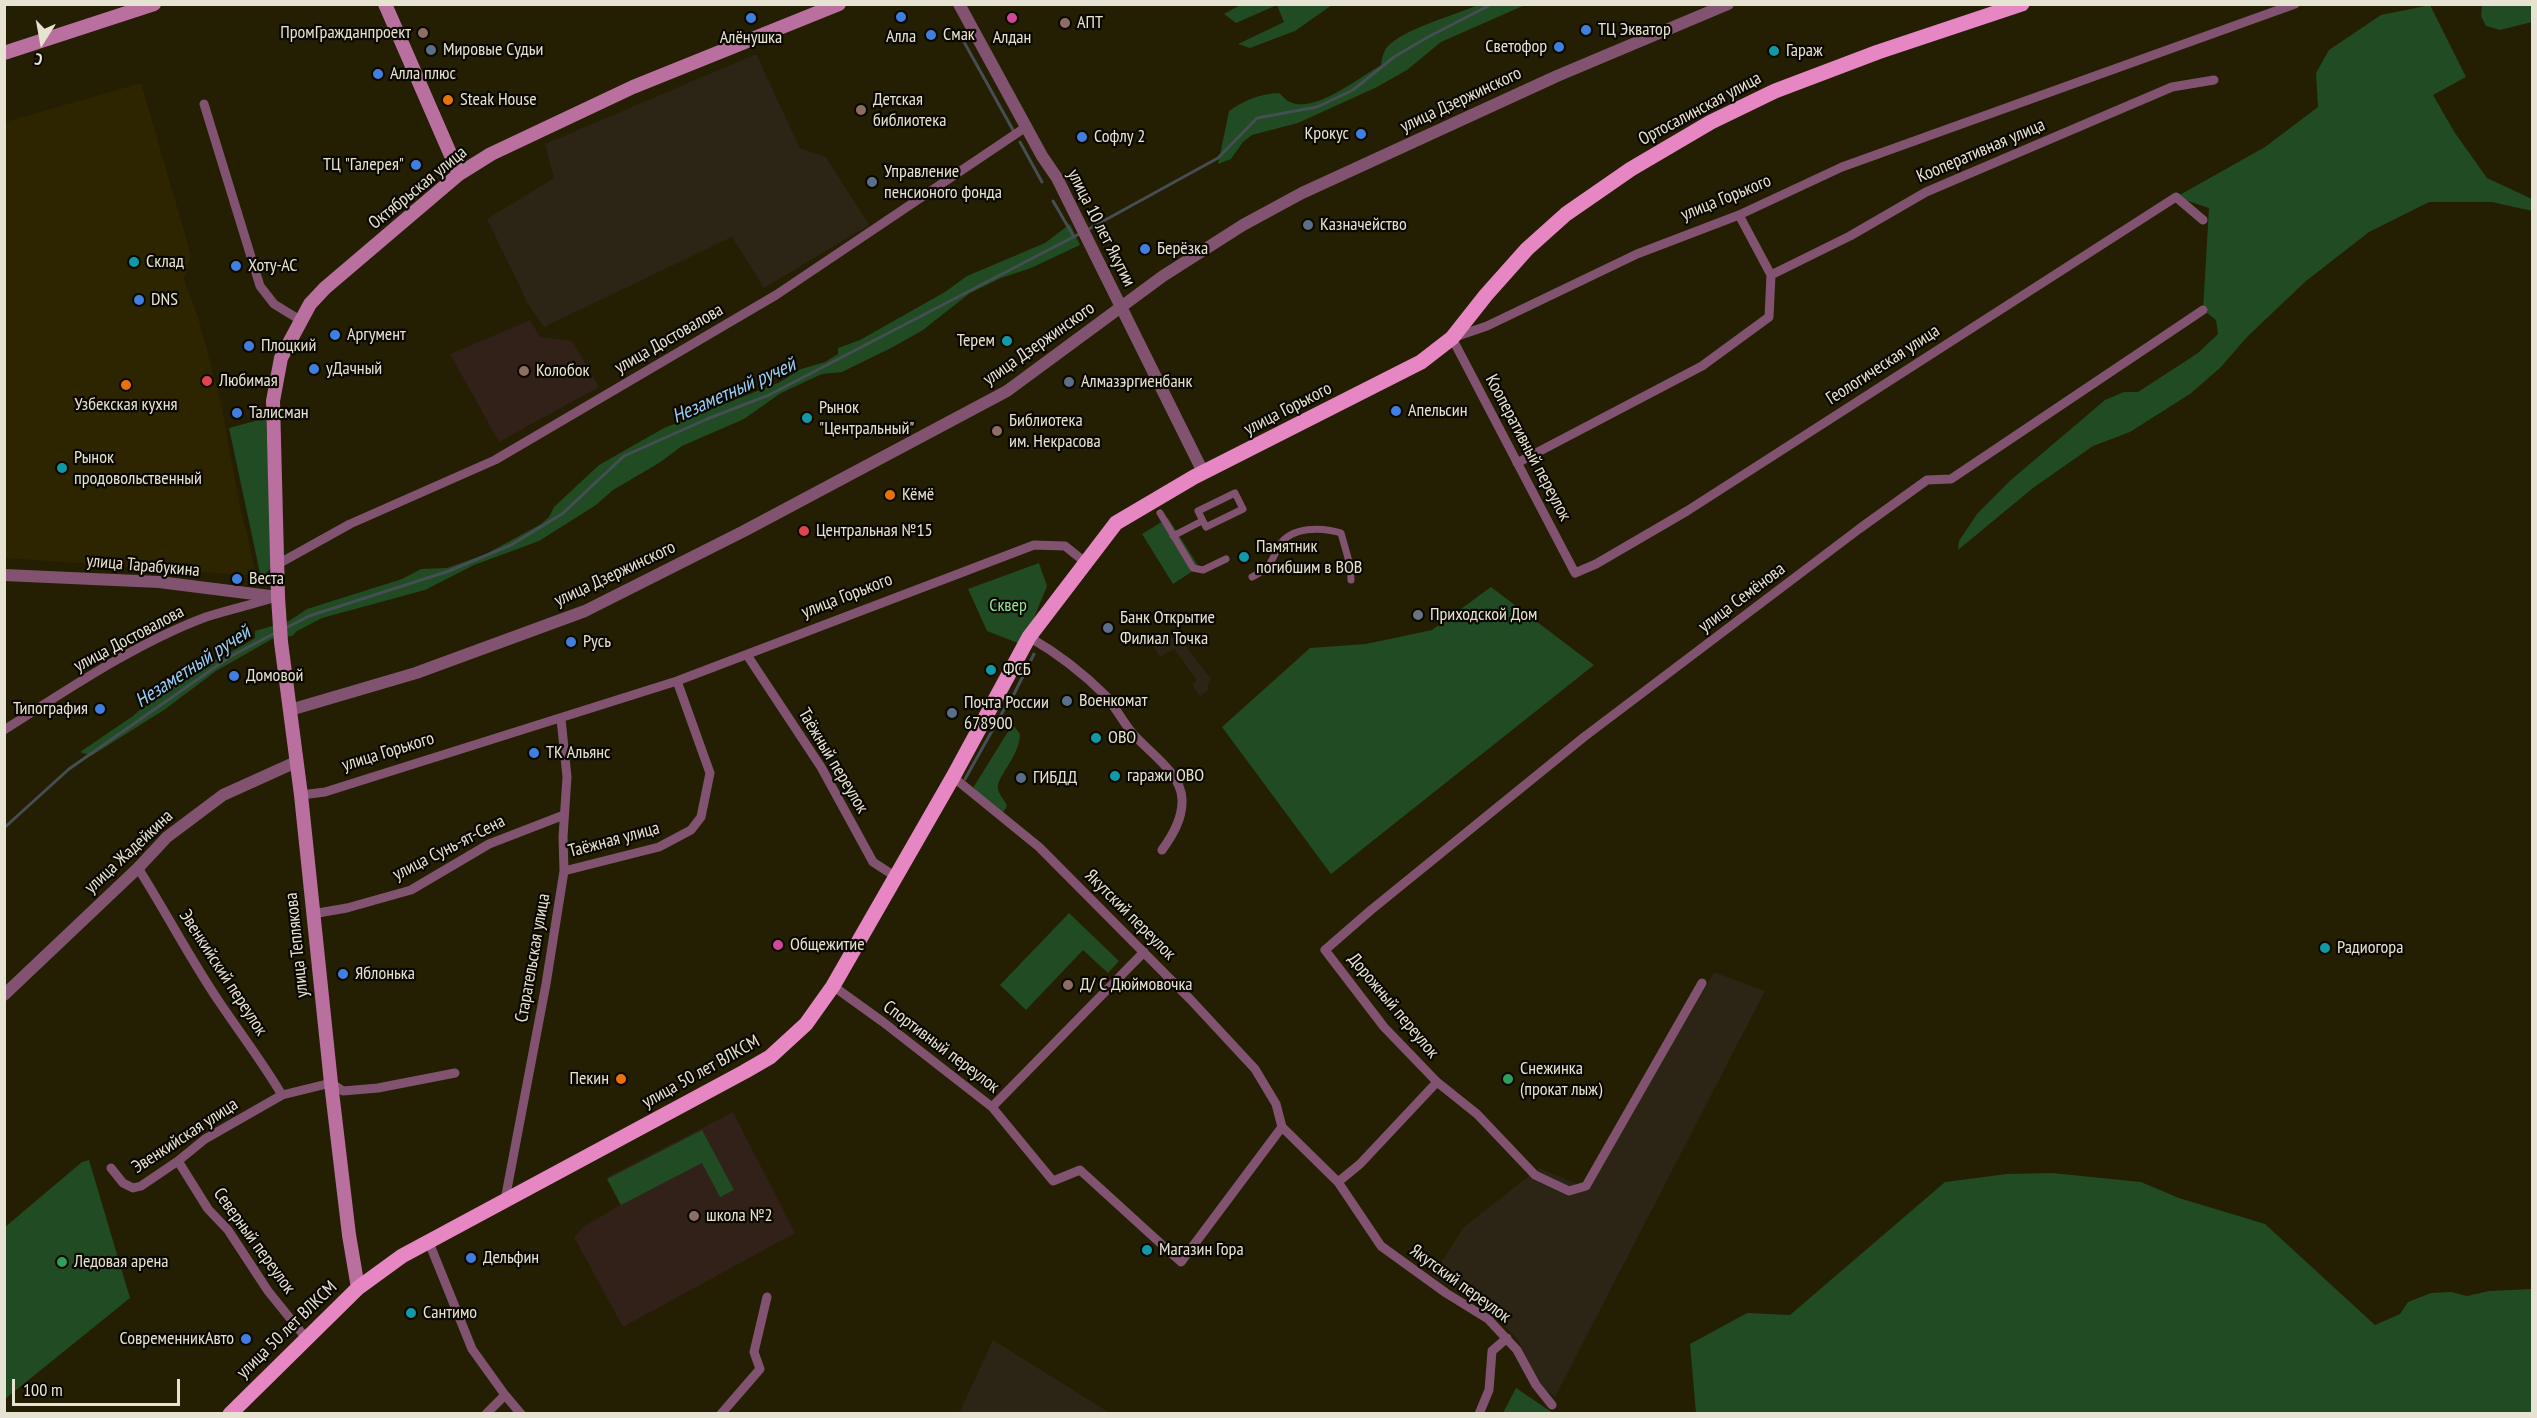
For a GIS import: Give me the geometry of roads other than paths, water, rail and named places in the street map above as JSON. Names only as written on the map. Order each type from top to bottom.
[{"type":"main road","points":[[4,52],[129,8],[154,4]]},
{"type":"main road","points":[[385,4],[459,174]]},
{"type":"main road","name":"Октябрьская улица","points":[[278,597],[273,401],[281,358],[310,304],[325,288],[459,174],[517,140],[633,87],[839,4]]},
{"type":"main road","name":"Ортосалинская улица","points":[[1452,338],[1485,295],[1527,249],[1566,214],[1631,169],[1711,122],[1775,91],[1865,56],[2022,4]]},
{"type":"main road","name":"улица Горького","points":[[1085,562],[1116,523],[1203,472],[1421,362],[1452,338]]},
{"type":"main road","name":"улица 50 лет ВЛКСМ","points":[[237,1411],[306,1338],[358,1288],[402,1256],[428,1240],[706,1094],[770,1057],[806,1024],[832,986],[896,877],[1029,637],[1085,562]]},
{"type":"main road","name":"улица Теплякова","points":[[278,597],[281,642],[301,795],[331,1083],[349,1235],[358,1288]]},
{"type":"street","name":"улица 10 лет Якутии","points":[[959,4],[1026,127],[1057,178],[1203,472]]},
{"type":"street","name":"улица Горького","points":[[1452,338],[1487,326],[1637,254],[1739,215],[1842,167],[2295,4]]},
{"type":"street","name":"улица Дзержинского","points":[[290,710],[416,673],[585,612],[1007,392],[1163,276],[1242,225],[1302,193],[1557,76],[1725,5]]},
{"type":"street","name":"Кооперативная улица","points":[[1770,275],[1850,236],[1926,192],[2172,87],[2214,80]]},
{"type":"street","points":[[204,104],[260,286],[274,304],[300,320]]},
{"type":"street","name":"улица Достовалова","points":[[278,564],[350,524],[495,460],[776,295],[1026,127]]},
{"type":"street","name":"Геологическая улица","points":[[1575,573],[1596,564],[1687,511],[2176,197],[2203,220]]},
{"type":"street","points":[[1517,463],[1702,366],[1769,317],[1770,275],[1739,215]]},
{"type":"street","name":"улица Семёнова","points":[[1325,950],[1363,916],[1584,737],[1859,529],[1927,480],[1951,479],[2203,310]]},
{"type":"street","name":"Кооперативный переулок","points":[[1452,338],[1575,573]]},
{"type":"street","points":[[1235,493],[1243,509],[1206,527],[1203,521],[1198,511],[1235,493]]},
{"type":"street","points":[[1160,513],[1193,568],[1203,570],[1226,559]]},
{"type":"street","points":[[1173,536],[1203,521]]},
{"type":"street","points":[[1252,577],[1266,570],[1274,560],[1280,545],[1294,534],[1327,528],[1341,533],[1350,565],[1351,580]]},
{"type":"street","name":"улица Горького","points":[[301,795],[325,792],[677,681],[1034,546],[1065,546],[1085,562]]},
{"type":"street","name":"улица Тарабукина","points":[[4,575],[159,582],[278,597]]},
{"type":"street","name":"улица Достовалова","points":[[4,730],[140,648],[205,618],[278,597]]},
{"type":"street","points":[[1029,637],[1072,665],[1107,697],[1132,732],[1170,770],[1182,797],[1180,815],[1174,833],[1162,850]]},
{"type":"street","name":"Таёжный переулок","points":[[747,655],[821,767],[873,862],[896,877]]},
{"type":"street","name":"Таёжная улица","points":[[564,871],[607,859],[636,855],[659,847],[691,830],[701,817],[710,773],[677,681]]},
{"type":"street","name":"Старательская улица","points":[[505,1200],[546,984],[564,871],[567,777],[561,719]]},
{"type":"street","name":"улица Жадейкина","points":[[4,994],[138,868],[167,837],[223,795],[296,762]]},
{"type":"street","name":"Якутский переулок","points":[[953,777],[1039,847],[1144,952],[1255,1069],[1276,1104],[1282,1127],[1338,1182],[1381,1246],[1389,1254],[1488,1319],[1517,1350],[1536,1385],[1552,1405]]},
{"type":"street","name":"улица Сунь-ят-Сена","points":[[312,914],[347,908],[411,890],[489,844],[564,815]]},
{"type":"street","name":"Эвенкийский переулок","points":[[138,868],[167,920],[220,1003],[259,1056],[282,1095]]},
{"type":"street","name":"Дорожный переулок","points":[[1325,950],[1384,1028],[1437,1082],[1477,1114],[1535,1175],[1569,1191],[1586,1186],[1702,983]]},
{"type":"street","points":[[992,1107],[1144,952]]},
{"type":"street","name":"Спортивный переулок","points":[[832,986],[884,1022],[992,1107],[1053,1181],[1080,1170],[1181,1262],[1282,1127]]},
{"type":"street","name":"Эвенкийская улица","points":[[111,1168],[123,1183],[133,1188],[141,1186],[205,1139],[282,1095],[331,1083],[344,1091],[378,1088],[455,1074]]},
{"type":"street","name":"Дорожный переулок","points":[[1338,1182],[1360,1164],[1437,1082]]},
{"type":"street","name":"Северный переулок","points":[[178,1161],[208,1209],[228,1230],[268,1291],[306,1338]]},
{"type":"street","points":[[428,1240],[472,1349],[504,1395],[521,1413]]},
{"type":"street","points":[[721,1413],[760,1369],[754,1352],[767,1297]]},
{"type":"street","points":[[1479,1413],[1489,1390],[1492,1351],[1507,1338]]},
{"type":"street","points":[[486,1413],[504,1395]]},
{"type":"waterway","name":"Незаметный ручей","points":[[1087,230],[1218,158],[1257,118],[1317,107],[1353,90],[1394,57],[1492,4]]},
{"type":"waterway","points":[[959,33],[1013,130]]},
{"type":"waterway","points":[[1020,142],[1042,182]]},
{"type":"waterway","points":[[1053,201],[1074,237]]},
{"type":"waterway","name":"Незаметный ручей","points":[[284,629],[309,616],[449,571],[511,545],[562,514],[624,456],[707,419],[769,395],[1081,233]]},
{"type":"waterway","name":"Незаметный ручей","points":[[4,828],[69,769],[231,656],[275,633]]},
{"type":"waterway","points":[[1014,694],[1034,654]]},
{"type":"waterway","points":[[965,779],[1006,706]]},
{"type":"place","name":"Алла","points":[[901,17]]},
{"type":"place","name":"Алёнушка","points":[[751,18]]},
{"type":"place","name":"Алдан","points":[[1012,18]]},
{"type":"place","name":"АПТ","points":[[1065,23]]},
{"type":"place","name":"ТЦ Экватор","points":[[1586,30]]},
{"type":"place","name":"ПромГражданпроект","points":[[423,33]]},
{"type":"place","name":"Смак","points":[[931,35]]},
{"type":"place","name":"Светофор","points":[[1559,47]]},
{"type":"place","name":"Мировые Судьи","points":[[431,50]]},
{"type":"place","name":"Гараж","points":[[1774,51]]},
{"type":"place","name":"Алла плюс","points":[[378,74]]},
{"type":"place","name":"Steak House","points":[[448,100]]},
{"type":"place","name":"Детская библиотека","points":[[861,110]]},
{"type":"place","name":"Крокус","points":[[1361,134]]},
{"type":"place","name":"Софлу 2","points":[[1082,137]]},
{"type":"place","name":"ТЦ \"Галерея\"","points":[[416,165]]},
{"type":"place","name":"Управление пенсионого фонда","points":[[872,182]]},
{"type":"place","name":"Казначейство","points":[[1308,225]]},
{"type":"place","name":"Берёзка","points":[[1145,249]]},
{"type":"place","name":"Склад","points":[[134,262]]},
{"type":"place","name":"Хоту-АС","points":[[236,266]]},
{"type":"place","name":"DNS","points":[[139,300]]},
{"type":"place","name":"Аргумент","points":[[335,335]]},
{"type":"place","name":"Терем","points":[[1007,341]]},
{"type":"place","name":"Плоцкий","points":[[249,346]]},
{"type":"place","name":"уДачный","points":[[314,369]]},
{"type":"place","name":"Колобок","points":[[524,371]]},
{"type":"place","name":"Любимая","points":[[207,381]]},
{"type":"place","name":"Алмазэргиенбанк","points":[[1069,382]]},
{"type":"place","name":"Узбекская кухня","points":[[126,385]]},
{"type":"place","name":"Апельсин","points":[[1396,411]]},
{"type":"place","name":"Талисман","points":[[237,413]]},
{"type":"place","name":"Рынок \"Центральный\"","points":[[807,418]]},
{"type":"place","name":"Библиотека им. Некрасова","points":[[997,431]]},
{"type":"place","name":"Рынок продовольственный","points":[[62,468]]},
{"type":"place","name":"Кёмё","points":[[890,495]]},
{"type":"place","name":"Центральная №15","points":[[804,531]]},
{"type":"place","name":"Памятник погибшим в ВОВ","points":[[1244,557]]},
{"type":"place","name":"Веста","points":[[237,579]]},
{"type":"place","name":"Приходской Дом","points":[[1418,615]]},
{"type":"place","name":"Банк Открытие Филиал Точка","points":[[1108,628]]},
{"type":"place","name":"Русь","points":[[571,642]]},
{"type":"place","name":"ФСБ","points":[[991,670]]},
{"type":"place","name":"Домовой","points":[[234,676]]},
{"type":"place","name":"Военкомат","points":[[1067,701]]},
{"type":"place","name":"Типография","points":[[100,709]]},
{"type":"place","name":"Почта России 678900","points":[[952,713]]},
{"type":"place","name":"ОВО","points":[[1096,738]]},
{"type":"place","name":"ТК Альянс","points":[[534,753]]},
{"type":"place","name":"гаражи ОВО","points":[[1115,776]]},
{"type":"place","name":"ГИБДД","points":[[1021,778]]},
{"type":"place","name":"Общежитие","points":[[778,945]]},
{"type":"place","name":"Радиогора","points":[[2325,948]]},
{"type":"place","name":"Яблонька","points":[[343,974]]},
{"type":"place","name":"Д/ С Дюймовочка","points":[[1068,985]]},
{"type":"place","name":"Пекин","points":[[621,1079]]},
{"type":"place","name":"Снежинка (прокат лыж)","points":[[1508,1079]]},
{"type":"place","name":"школа №2","points":[[694,1216]]},
{"type":"place","name":"Магазин Гора","points":[[1147,1250]]},
{"type":"place","name":"Дельфин","points":[[471,1258]]},
{"type":"place","name":"Ледовая арена","points":[[62,1262]]},
{"type":"place","name":"Сантимо","points":[[411,1313]]},
{"type":"place","name":"СовременникАвто","points":[[246,1339]]},
{"type":"park label","name":"Сквер","points":[[1008,606]]}]
